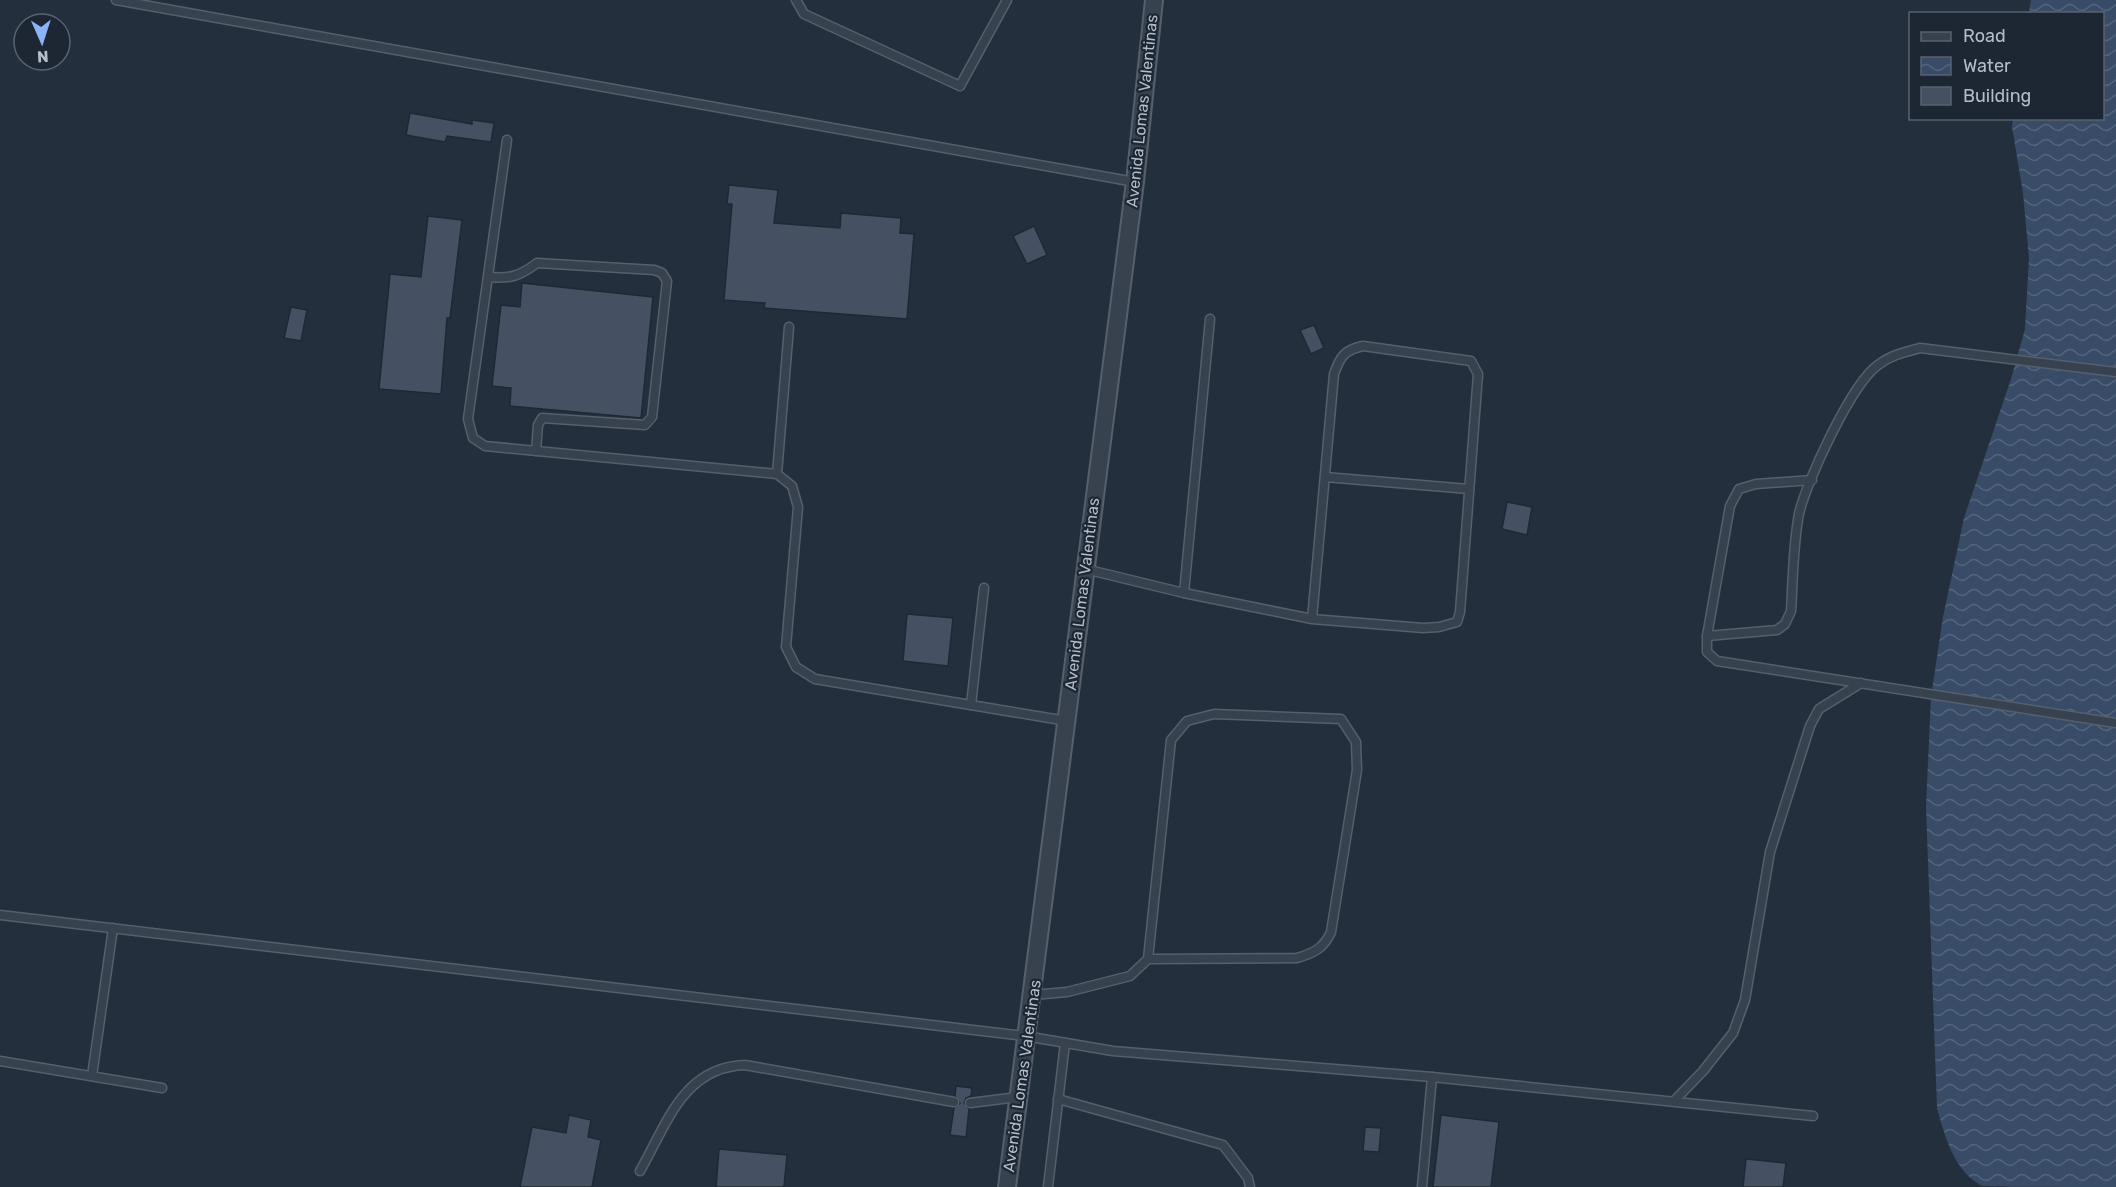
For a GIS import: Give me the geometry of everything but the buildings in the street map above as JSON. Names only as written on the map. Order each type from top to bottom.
[{"type":"street","name":"Avenida Lomas Valentinas","points":[[1007,1187],[1135,182],[1154,0]]},
{"type":"lane","points":[[116,0],[1135,182]]},
{"type":"lane","points":[[796,0],[804,14],[960,86],[1007,0]]},
{"type":"lane","points":[[507,140],[468,419],[473,438],[485,446],[777,474],[792,486],[798,507],[786,647],[796,667],[815,679],[1067,721]]},
{"type":"lane","points":[[489,277],[508,279],[522,275],[537,263],[654,270],[662,273],[667,281],[652,417],[645,425],[542,418],[537,425],[536,451]]},
{"type":"lane","points":[[1184,593],[1210,319]]},
{"type":"lane","points":[[777,474],[789,327]]},
{"type":"lane","points":[[1084,569],[1184,593],[1312,619],[1423,627],[1439,627],[1457,622],[1461,612],[1478,374],[1471,361],[1363,346],[1350,348],[1341,356],[1334,374],[1312,619]]},
{"type":"lane","points":[[1707,636],[1777,630],[1785,624],[1791,611],[1799,514],[1820,459],[1854,393],[1876,366],[1899,353],[1920,348],[2116,372]]},
{"type":"lane","points":[[1325,477],[1469,489]]},
{"type":"lane","points":[[1812,480],[1756,483],[1739,489],[1730,506],[1707,636],[1707,652],[1717,661],[2116,723]]},
{"type":"lane","points":[[972,705],[984,588]]},
{"type":"lane","points":[[1674,1101],[1703,1071],[1733,1033],[1745,1000],[1770,852],[1810,726],[1819,709],[1861,683]]},
{"type":"lane","points":[[1033,995],[1067,992],[1130,976],[1148,958],[1171,740],[1187,721],[1214,714],[1341,719],[1356,742],[1357,770],[1331,932],[1327,942],[1314,953],[1297,958],[1148,958]]},
{"type":"lane","points":[[0,915],[1025,1036],[1113,1051],[1432,1077],[1813,1116]]},
{"type":"lane","points":[[92,1076],[113,928]]},
{"type":"lane","points":[[1048,1187],[1065,1043]]},
{"type":"lane","points":[[0,1061],[162,1088]]},
{"type":"lane","points":[[640,1171],[685,1091],[705,1074],[727,1065],[745,1065],[954,1102]]},
{"type":"lane","points":[[1422,1187],[1432,1077]]},
{"type":"lane","points":[[970,1103],[1018,1097]]},
{"type":"lane","points":[[1058,1099],[1223,1145],[1248,1178],[1250,1187]]},
{"type":"water","points":[[2031,0],[2116,0],[2116,1187],[1982,1186],[1972,1179],[1957,1162],[1947,1141],[1937,1108],[1926,807],[1931,697],[1943,617],[1964,518],[2011,379],[2025,329],[2029,258],[2013,120],[2104,120],[2104,12],[2029,12]]}]
